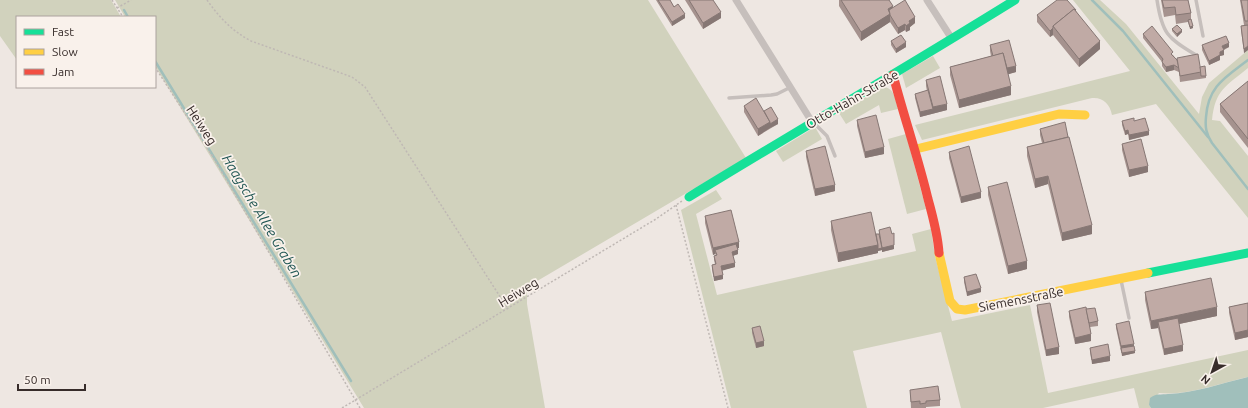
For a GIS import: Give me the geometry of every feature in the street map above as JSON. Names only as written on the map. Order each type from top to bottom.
[{"type":"street","points":[[736,0],[812,122]]},
{"type":"street","points":[[927,0],[952,39]]},
{"type":"street","name":"Otto-Hahn-Straße","points":[[689,197],[1015,0]]},
{"type":"street","name":"Siemensstraße","points":[[893,75],[906,127],[916,149],[938,238],[939,259],[950,301],[957,308],[966,310],[1248,252]]},
{"type":"street","points":[[916,149],[1059,114],[1085,115]]},
{"type":"lane","points":[[1157,0],[1163,29],[1178,45],[1196,55]]},
{"type":"lane","points":[[1196,0],[1203,36]]},
{"type":"lane","points":[[729,98],[771,96],[790,87]]},
{"type":"lane","points":[[812,122],[827,136],[835,156]]},
{"type":"lane","points":[[1121,279],[1129,318]]},
{"type":"path","points":[[112,0],[122,16]]},
{"type":"path","points":[[117,8],[131,0]]},
{"type":"path","points":[[207,0],[216,14],[237,34],[251,41],[352,77],[365,87],[508,309]]},
{"type":"path","name":"Heiweg","points":[[156,69],[213,157],[360,408]]},
{"type":"path","name":"Heiweg","points":[[342,408],[508,309],[689,197]]},
{"type":"path","points":[[676,205],[728,408]]},
{"type":"green space","points":[[0,0],[111,0],[120,16],[16,16],[16,59],[0,36]]},
{"type":"green space","points":[[115,0],[648,0],[746,158],[527,287],[527,304],[545,408],[364,408],[156,68],[156,16],[124,16]]},
{"type":"green space","points":[[1073,0],[1100,0],[1126,24],[1199,114],[1202,97],[1209,83],[1248,50],[1248,68],[1228,84],[1219,95],[1212,120],[1220,121],[1248,156],[1248,218],[1156,104],[1112,115],[1110,108],[1103,100],[1092,98],[922,140],[915,125],[1130,71]]},
{"type":"green space","points":[[933,56],[940,68],[906,88],[902,74]]},
{"type":"green space","points":[[883,87],[890,89],[895,98],[898,109],[881,113],[879,105],[846,124],[839,113]]},
{"type":"green space","points":[[815,127],[822,139],[783,162],[776,151]]},
{"type":"green space","points":[[906,134],[926,209],[907,214],[888,139]]},
{"type":"green space","points":[[716,190],[722,199],[696,214],[717,295],[916,251],[912,234],[931,229],[935,256],[952,321],[1030,305],[1048,393],[1248,350],[1248,377],[1192,391],[1180,393],[1159,393],[1149,405],[1151,408],[1139,408],[1134,388],[1043,408],[961,408],[941,332],[853,351],[867,408],[731,408],[681,210]]},
{"type":"water","points":[[1248,377],[1248,408],[1151,408],[1149,405],[1150,398],[1152,396],[1188,392]]},
{"type":"building","points":[[658,0],[670,0],[674,7],[678,4],[685,14],[672,22]]},
{"type":"building","points":[[689,0],[713,0],[721,12],[703,23]]},
{"type":"building","points":[[841,0],[889,0],[893,6],[888,9],[890,14],[861,32]]},
{"type":"building","points":[[905,0],[915,17],[909,21],[910,23],[906,26],[905,24],[898,28],[890,15],[889,10]]},
{"type":"building","points":[[1057,0],[1067,0],[1076,10],[1075,11],[1074,9],[1053,26],[1050,31],[1037,15]]},
{"type":"building","points":[[1162,0],[1188,0],[1191,13],[1176,15],[1175,7],[1164,8]]},
{"type":"building","points":[[1241,0],[1248,0],[1248,21],[1245,21]]},
{"type":"building","points":[[1074,9],[1100,41],[1079,59],[1053,26]]},
{"type":"building","points":[[1191,19],[1193,26],[1190,27],[1188,20]]},
{"type":"building","points":[[1177,25],[1182,30],[1177,34],[1172,29]]},
{"type":"building","points":[[1248,25],[1248,46],[1244,49],[1241,26]]},
{"type":"building","points":[[1152,26],[1173,52],[1171,54],[1177,60],[1179,68],[1174,65],[1166,67],[1162,62],[1163,59],[1143,34]]},
{"type":"building","points":[[901,35],[906,42],[896,49],[891,41]]},
{"type":"building","points":[[1226,36],[1229,43],[1222,46],[1224,50],[1220,52],[1220,55],[1209,61],[1202,45]]},
{"type":"building","points":[[1009,40],[1016,66],[1007,68],[1003,53],[993,56],[990,45]]},
{"type":"building","points":[[1003,53],[1011,86],[959,100],[950,67]]},
{"type":"building","points":[[1198,54],[1201,72],[1180,76],[1177,58]]},
{"type":"building","points":[[1205,66],[1206,76],[1201,76],[1200,67]]},
{"type":"building","points":[[940,76],[947,104],[933,107],[926,80]]},
{"type":"building","points":[[1248,81],[1248,139],[1220,104]]},
{"type":"building","points":[[928,90],[933,109],[920,112],[915,94]]},
{"type":"building","points":[[756,98],[770,122],[758,129],[744,106]]},
{"type":"building","points":[[771,107],[778,119],[770,124],[764,111]]},
{"type":"building","points":[[876,115],[884,147],[865,152],[857,120]]},
{"type":"building","points":[[1134,118],[1134,121],[1145,118],[1149,131],[1129,135],[1128,130],[1125,131],[1122,121]]},
{"type":"building","points":[[1065,122],[1068,137],[1044,143],[1040,129]]},
{"type":"building","points":[[1069,137],[1092,225],[1062,233],[1048,176],[1035,179],[1027,147]]},
{"type":"building","points":[[1141,139],[1148,166],[1129,170],[1122,144]]},
{"type":"building","points":[[825,146],[835,185],[815,189],[806,151]]},
{"type":"building","points":[[969,146],[981,192],[961,197],[949,152]]},
{"type":"building","points":[[1007,182],[1027,261],[1008,266],[988,187]]},
{"type":"building","points":[[731,210],[739,242],[713,248],[705,216]]},
{"type":"building","points":[[871,212],[878,245],[838,253],[831,221]]},
{"type":"building","points":[[890,227],[892,234],[894,233],[894,245],[882,248],[879,230]]},
{"type":"building","points":[[876,234],[879,234],[882,248],[878,249]]},
{"type":"building","points":[[736,244],[738,250],[732,252],[735,263],[721,266],[723,275],[714,277],[712,265],[716,264],[714,256],[717,255],[715,250]]},
{"type":"building","points":[[976,274],[981,288],[967,292],[964,277]]},
{"type":"building","points":[[1211,278],[1217,307],[1151,321],[1145,292]]},
{"type":"building","points":[[1050,303],[1059,347],[1046,350],[1037,305]]},
{"type":"building","points":[[1248,303],[1248,330],[1235,333],[1229,307]]},
{"type":"building","points":[[1086,307],[1091,334],[1075,338],[1069,311]]},
{"type":"building","points":[[1095,308],[1098,321],[1089,323],[1086,309]]},
{"type":"building","points":[[1178,318],[1183,345],[1164,349],[1158,322]]},
{"type":"building","points":[[1129,321],[1134,344],[1121,346],[1116,324]]},
{"type":"building","points":[[760,326],[764,341],[756,343],[752,328]]},
{"type":"building","points":[[1108,344],[1110,356],[1092,360],[1090,348]]},
{"type":"building","points":[[1134,346],[1135,351],[1122,353],[1121,348]]},
{"type":"building","points":[[938,386],[940,400],[926,401],[926,403],[920,404],[920,401],[911,402],[910,390]]},
{"type":"waterway","points":[[1092,0],[1123,31],[1208,137]]},
{"type":"waterway","name":"Haagsche Allee Graben","points":[[124,10],[127,16]]},
{"type":"waterway","points":[[1248,60],[1226,77],[1214,90],[1207,106],[1206,117],[1206,130],[1210,140],[1248,189]]},
{"type":"waterway","name":"Haagsche Allee Graben","points":[[156,63],[351,381]]},
{"type":"traffic: fast","points":[[689,197],[1015,0]]},
{"type":"traffic: fast","points":[[1148,273],[1248,253]]},
{"type":"traffic: slow","points":[[916,149],[1059,114],[1085,115]]},
{"type":"traffic: slow","points":[[939,253],[950,301],[957,309],[965,310],[1148,273]]},
{"type":"traffic: jam","points":[[893,75],[932,212],[939,253]]}]
